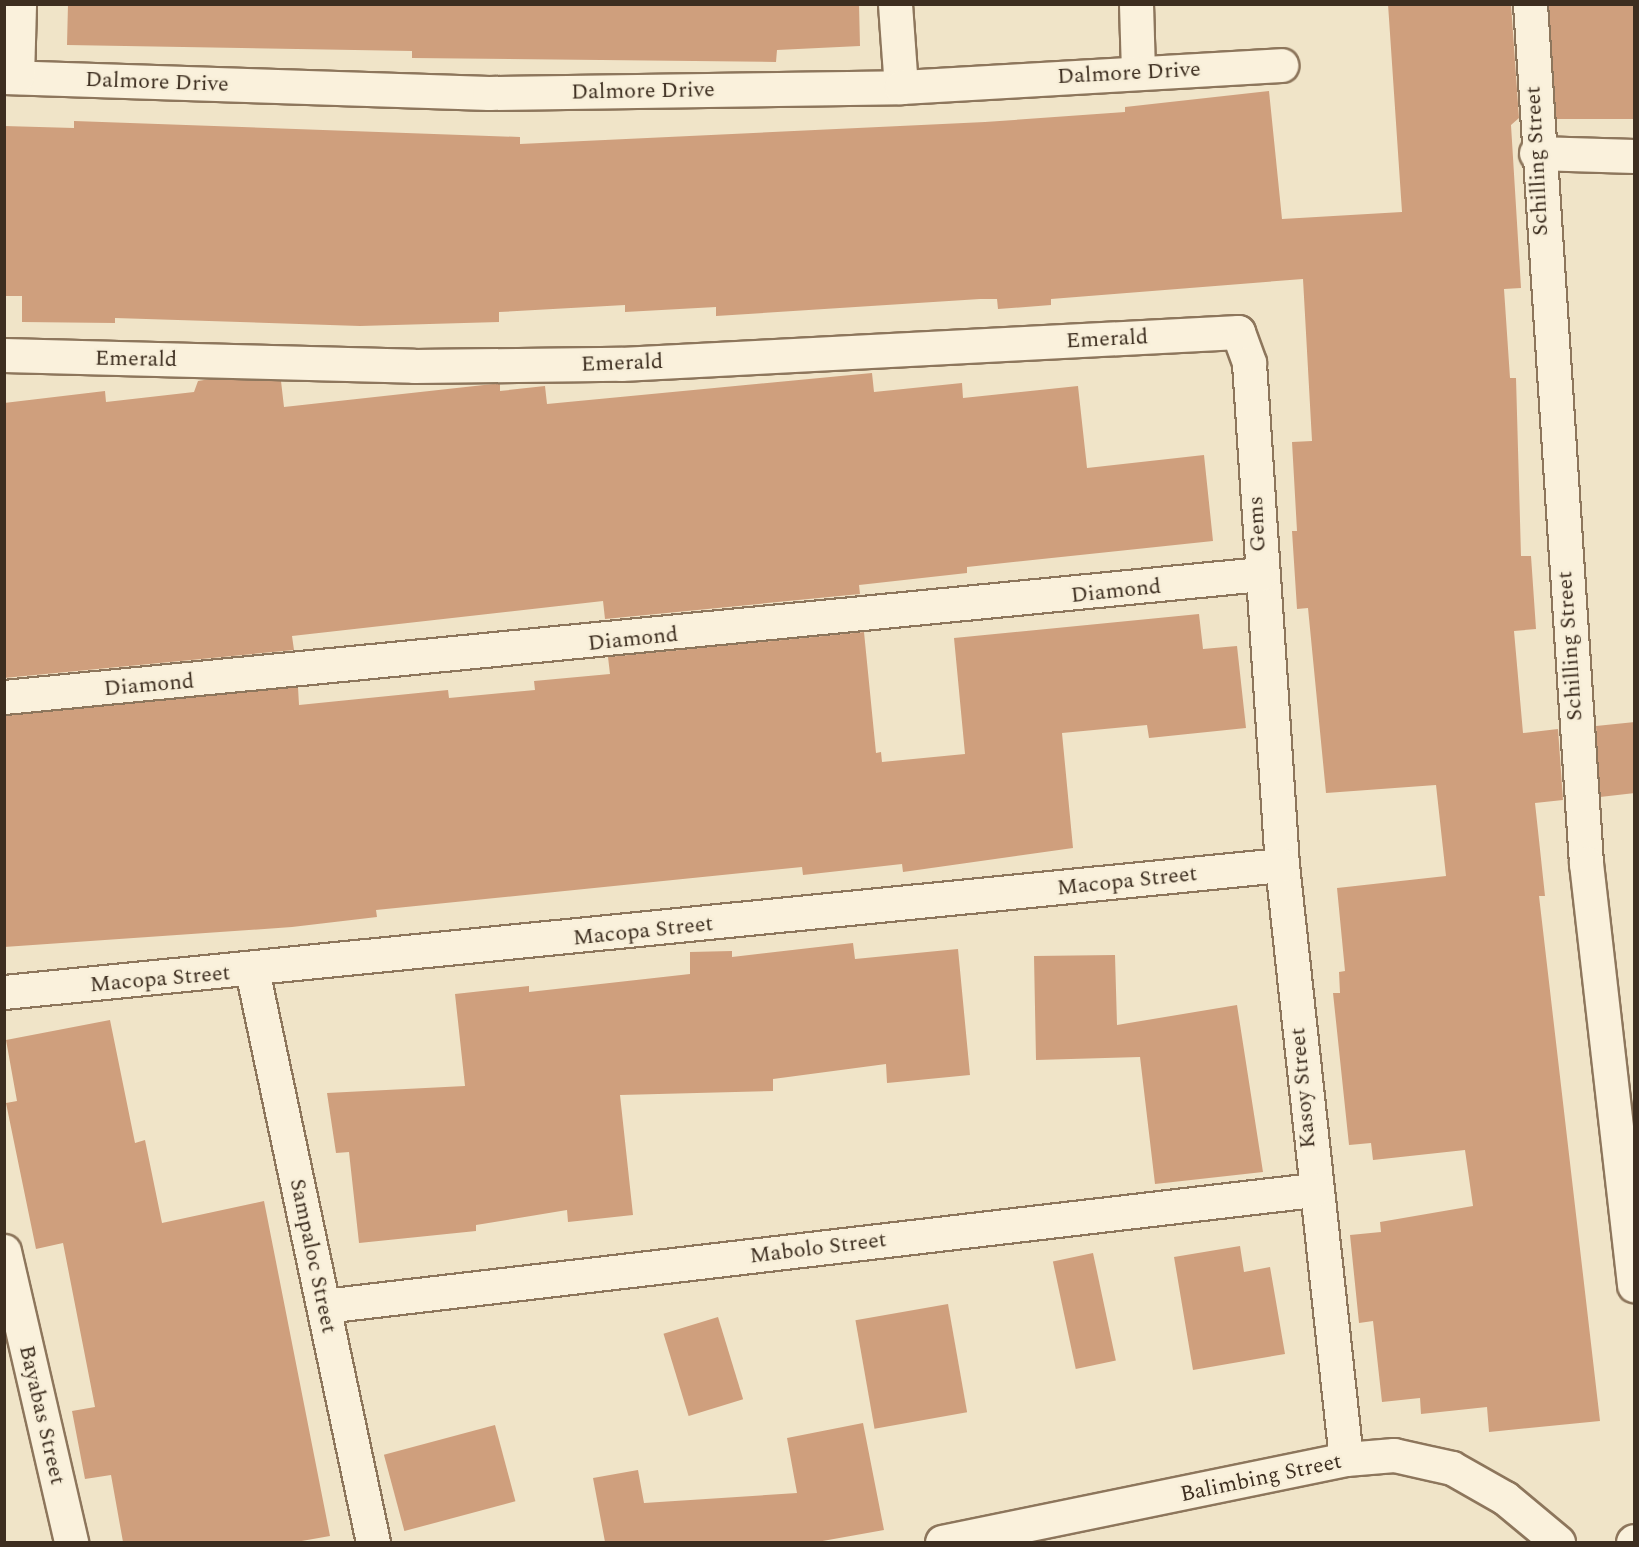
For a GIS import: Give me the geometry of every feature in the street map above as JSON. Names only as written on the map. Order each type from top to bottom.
[{"type":"street","points":[[11,77],[19,4]]},
{"type":"street","points":[[895,4],[901,87]]},
{"type":"street","points":[[1136,4],[1138,72]]},
{"type":"street","name":"Schilling Street","points":[[1530,4],[1536,153],[1586,863],[1635,1285]]},
{"type":"street","name":"Dalmore Drive","points":[[11,77],[489,93],[901,87],[1281,65]]},
{"type":"street","points":[[1536,153],[1635,156]]},
{"type":"street","name":"Emerald","points":[[4,355],[414,366],[621,364],[1238,332]]},
{"type":"street","name":"Gems","points":[[1238,332],[1249,363],[1260,574],[1271,717]]},
{"type":"street","name":"Diamond","points":[[4,698],[1260,574]]},
{"type":"street","name":"Kasoy Street","points":[[1271,717],[1282,865],[1313,1190],[1346,1459]]},
{"type":"street","name":"Macopa Street","points":[[4,992],[252,970],[1282,865]]},
{"type":"street","name":"Sampaloc Street","points":[[252,970],[373,1542]]},
{"type":"street","name":"Mabolo Street","points":[[324,1306],[1313,1190]]},
{"type":"street","name":"Bayabas Street","points":[[4,1251],[71,1542]]},
{"type":"street","name":"Balimbing Street","points":[[942,1542],[1346,1459],[1394,1455],[1452,1467],[1505,1498],[1558,1542]]},
{"type":"building","points":[[68,4],[859,4],[860,46],[777,50],[776,62],[412,58],[412,51],[67,45]]},
{"type":"building","points":[[1388,4],[1511,4],[1519,118],[1511,125],[1521,288],[1504,289],[1510,378],[1516,378],[1521,556],[1531,556],[1536,629],[1514,631],[1523,733],[1558,729],[1563,800],[1535,803],[1545,896],[1539,896],[1600,1421],[1489,1432],[1487,1407],[1421,1414],[1420,1398],[1382,1402],[1373,1321],[1359,1323],[1350,1235],[1381,1232],[1380,1222],[1473,1206],[1465,1150],[1373,1160],[1371,1143],[1349,1145],[1333,993],[1340,993],[1339,972],[1345,971],[1337,888],[1446,876],[1436,785],[1326,793],[1308,608],[1297,609],[1292,531],[1297,531],[1292,442],[1312,441],[1303,279],[1051,299],[1051,305],[998,309],[997,299],[980,299],[716,316],[716,307],[625,312],[625,305],[499,312],[499,322],[360,326],[115,318],[115,323],[22,322],[22,296],[4,296],[4,126],[74,128],[74,121],[520,137],[520,144],[985,122],[1125,112],[1125,107],[1269,91],[1282,219],[1402,212]]},
{"type":"building","points":[[1549,4],[1634,4],[1634,119],[1549,119]]},
{"type":"building","points":[[872,373],[874,392],[962,383],[963,398],[1078,386],[1087,468],[1204,455],[1213,541],[967,567],[967,573],[859,585],[860,594],[605,619],[603,601],[292,636],[294,650],[4,678],[4,403],[105,391],[106,402],[194,392],[198,381],[210,379],[281,381],[284,407],[493,384],[500,384],[500,391],[545,386],[547,404]]},
{"type":"building","points":[[1199,614],[1203,649],[1237,646],[1246,728],[1149,738],[1147,725],[1062,733],[1073,848],[903,872],[902,864],[803,875],[802,867],[376,910],[377,917],[292,927],[4,947],[4,716],[298,687],[299,705],[448,690],[449,698],[535,690],[534,681],[610,674],[608,657],[864,632],[876,753],[881,752],[882,762],[965,754],[954,638]]},
{"type":"building","points":[[1635,722],[1635,793],[1600,797],[1596,726]]},
{"type":"building","points":[[853,943],[855,959],[958,949],[970,1075],[887,1083],[886,1064],[773,1079],[773,1091],[620,1095],[633,1215],[568,1222],[567,1210],[476,1225],[476,1231],[359,1243],[349,1152],[336,1153],[327,1093],[465,1086],[455,994],[529,986],[529,992],[690,974],[690,952],[732,951],[732,957]]},
{"type":"building","points":[[1115,955],[1117,1025],[1237,1005],[1263,1172],[1155,1184],[1140,1057],[1036,1060],[1034,956]]},
{"type":"building","points":[[110,1020],[135,1143],[145,1140],[162,1223],[264,1201],[330,1536],[296,1542],[123,1542],[111,1475],[85,1479],[72,1411],[95,1407],[63,1243],[36,1249],[6,1103],[17,1101],[6,1040]]},
{"type":"building","points":[[1240,1246],[1244,1272],[1270,1267],[1285,1354],[1193,1370],[1174,1257]]},
{"type":"building","points":[[1093,1253],[1116,1361],[1076,1369],[1053,1262]]},
{"type":"building","points":[[948,1304],[967,1412],[875,1429],[855,1320]]},
{"type":"building","points":[[718,1317],[743,1399],[689,1416],[663,1334]]},
{"type":"building","points":[[863,1423],[884,1530],[817,1542],[605,1542],[593,1478],[638,1470],[644,1503],[797,1493],[787,1438]]},
{"type":"building","points":[[495,1425],[515,1501],[404,1531],[384,1455]]}]
